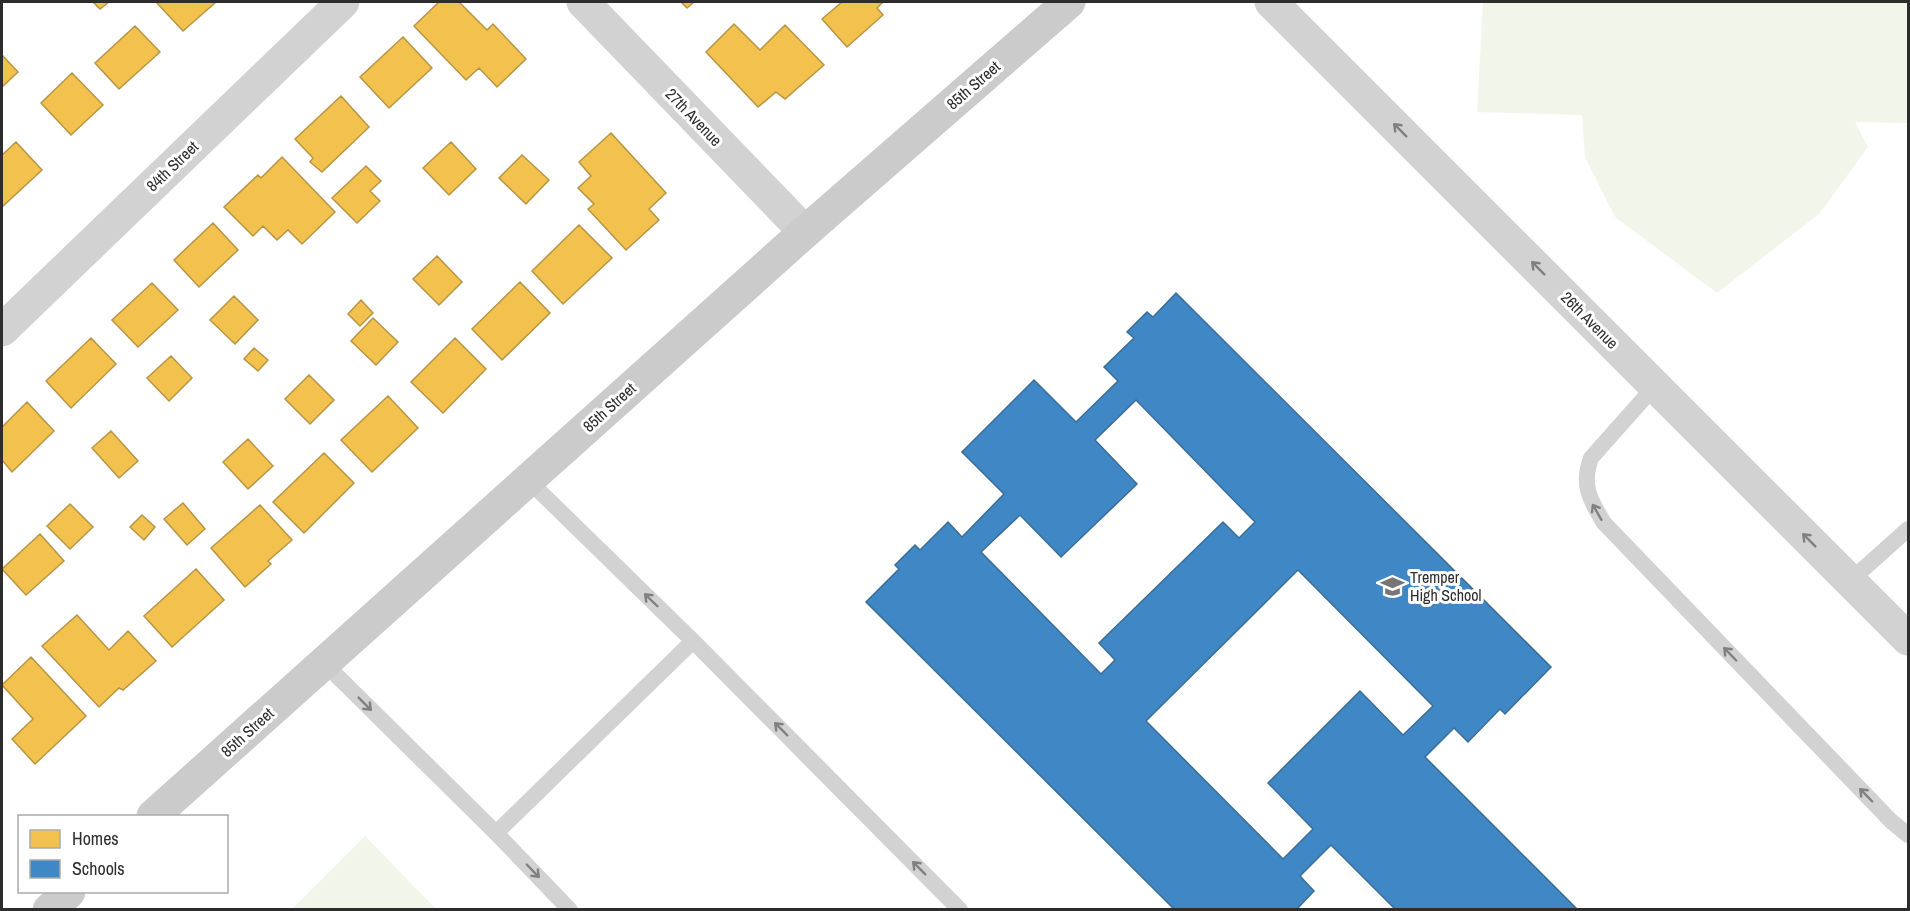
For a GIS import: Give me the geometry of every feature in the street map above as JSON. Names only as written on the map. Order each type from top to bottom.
[{"type":"street","name":"84th Street","points":[[2,330],[344,2]]},
{"type":"street","name":"27th Avenue","points":[[584,2],[805,232]]},
{"type":"street","name":"85th Street","points":[[154,815],[805,232],[1069,2]]},
{"type":"street","name":"26th Avenue","points":[[1271,2],[1908,639]]},
{"type":"street","points":[[49,909],[67,893]]},
{"type":"lane","points":[[1655,386],[1591,458],[1586,471],[1588,495],[1604,524],[1908,835]]},
{"type":"lane","points":[[528,480],[693,641],[960,909]]},
{"type":"lane","points":[[1850,581],[1908,529]]},
{"type":"lane","points":[[496,833],[693,641]]},
{"type":"lane","points":[[324,663],[570,909]]},
{"type":"shaded area","points":[[1483,2],[1908,2],[1908,123],[1855,122],[1868,147],[1819,214],[1717,293],[1615,217],[1585,157],[1582,115],[1477,112]]},
{"type":"shaded area","points":[[365,836],[436,909],[292,909]]},
{"type":"building: Homes","points":[[93,2],[109,2],[100,9]]},
{"type":"building: Homes","points":[[156,2],[216,2],[183,31]]},
{"type":"building: Homes","points":[[439,2],[459,2],[487,30],[493,24],[526,59],[497,87],[479,68],[466,80],[414,26]]},
{"type":"building: Homes","points":[[681,2],[694,2],[687,8]]},
{"type":"building: Homes","points":[[842,2],[883,2],[877,8],[883,15],[847,47],[822,19]]},
{"type":"building: Homes","points":[[734,24],[760,50],[785,25],[824,65],[785,99],[776,92],[758,107],[706,52]]},
{"type":"building: Homes","points":[[135,26],[160,52],[119,89],[95,63]]},
{"type":"building: Homes","points":[[403,37],[432,68],[389,108],[360,77]]},
{"type":"building: Homes","points":[[2,55],[18,72],[2,87]]},
{"type":"building: Homes","points":[[72,73],[103,105],[71,135],[41,103]]},
{"type":"building: Homes","points":[[341,96],[369,127],[322,172],[310,162],[313,158],[295,139]]},
{"type":"building: Homes","points":[[611,133],[666,193],[649,209],[659,220],[626,250],[588,209],[594,204],[578,188],[591,176],[579,162]]},
{"type":"building: Homes","points":[[16,142],[42,170],[2,207],[2,155]]},
{"type":"building: Homes","points":[[451,142],[476,169],[449,195],[423,168]]},
{"type":"building: Homes","points":[[522,155],[549,180],[526,204],[499,178]]},
{"type":"building: Homes","points":[[282,157],[335,212],[302,244],[288,230],[277,240],[263,226],[253,236],[224,207],[258,175],[261,178]]},
{"type":"building: Homes","points":[[366,166],[381,181],[370,191],[380,201],[357,223],[332,198]]},
{"type":"building: Homes","points":[[213,223],[238,250],[199,287],[174,260]]},
{"type":"building: Homes","points":[[579,225],[612,258],[563,304],[532,271]]},
{"type":"building: Homes","points":[[437,256],[462,282],[439,305],[413,279]]},
{"type":"building: Homes","points":[[520,282],[550,313],[502,360],[472,329]]},
{"type":"building: Homes","points":[[152,283],[178,310],[138,347],[112,320]]},
{"type":"building: Homes","points":[[234,296],[258,320],[235,344],[210,320]]},
{"type":"building: Homes","points":[[361,300],[373,313],[360,326],[348,314]]},
{"type":"building: Homes","points":[[373,318],[398,342],[376,365],[351,341]]},
{"type":"building: Homes","points":[[91,338],[116,364],[71,408],[46,381]]},
{"type":"building: Homes","points":[[455,338],[486,369],[443,413],[411,382]]},
{"type":"building: Homes","points":[[254,348],[268,360],[258,371],[244,359]]},
{"type":"building: Homes","points":[[171,356],[192,378],[169,401],[147,378]]},
{"type":"building: Homes","points":[[309,375],[334,400],[310,424],[285,399]]},
{"type":"building: Homes","points":[[388,396],[418,428],[372,472],[341,440]]},
{"type":"building: Homes","points":[[27,402],[54,431],[12,472],[2,460],[2,427]]},
{"type":"building: Homes","points":[[111,431],[138,461],[119,478],[92,448]]},
{"type":"building: Homes","points":[[248,439],[273,466],[248,489],[223,462]]},
{"type":"building: Homes","points":[[324,453],[354,483],[304,533],[273,502]]},
{"type":"building: Homes","points":[[183,503],[205,529],[187,545],[164,519]]},
{"type":"building: Homes","points":[[70,504],[93,527],[70,549],[47,526]]},
{"type":"building: Homes","points":[[260,505],[292,540],[268,561],[271,564],[245,587],[211,548]]},
{"type":"building: Homes","points":[[142,515],[155,527],[144,540],[130,527]]},
{"type":"building: Homes","points":[[40,534],[64,561],[26,595],[2,569]]},
{"type":"building: Homes","points":[[196,569],[224,600],[172,647],[144,616]]},
{"type":"building: Homes","points":[[77,615],[109,650],[128,631],[156,661],[123,690],[119,688],[99,707],[42,646]]},
{"type":"building: Homes","points":[[31,657],[86,716],[35,764],[12,739],[33,719],[2,685]]},
{"type":"building: Schools","name":"Tremper High School","points":[[1176,293],[1551,667],[1505,714],[1500,709],[1468,742],[1454,728],[1425,757],[1578,910],[1396,910],[1331,845],[1300,876],[1314,891],[1296,910],[1175,910],[866,602],[899,569],[895,565],[915,545],[920,550],[948,522],[962,537],[1004,494],[962,452],[1034,380],[1076,422],[1118,381],[1104,367],[1134,338],[1127,332],[1147,312],[1153,317]],"holes":[[[1136,400],[1255,522],[1239,538],[1223,522],[1099,643],[1115,660],[1101,674],[981,552],[1020,515],[1061,557],[1137,484],[1095,440]],[[1298,570],[1433,706],[1403,735],[1360,691],[1268,783],[1313,829],[1283,859],[1146,721]]]},
{"type":"place","name":"Tremper High School","points":[[1392,586]]}]
